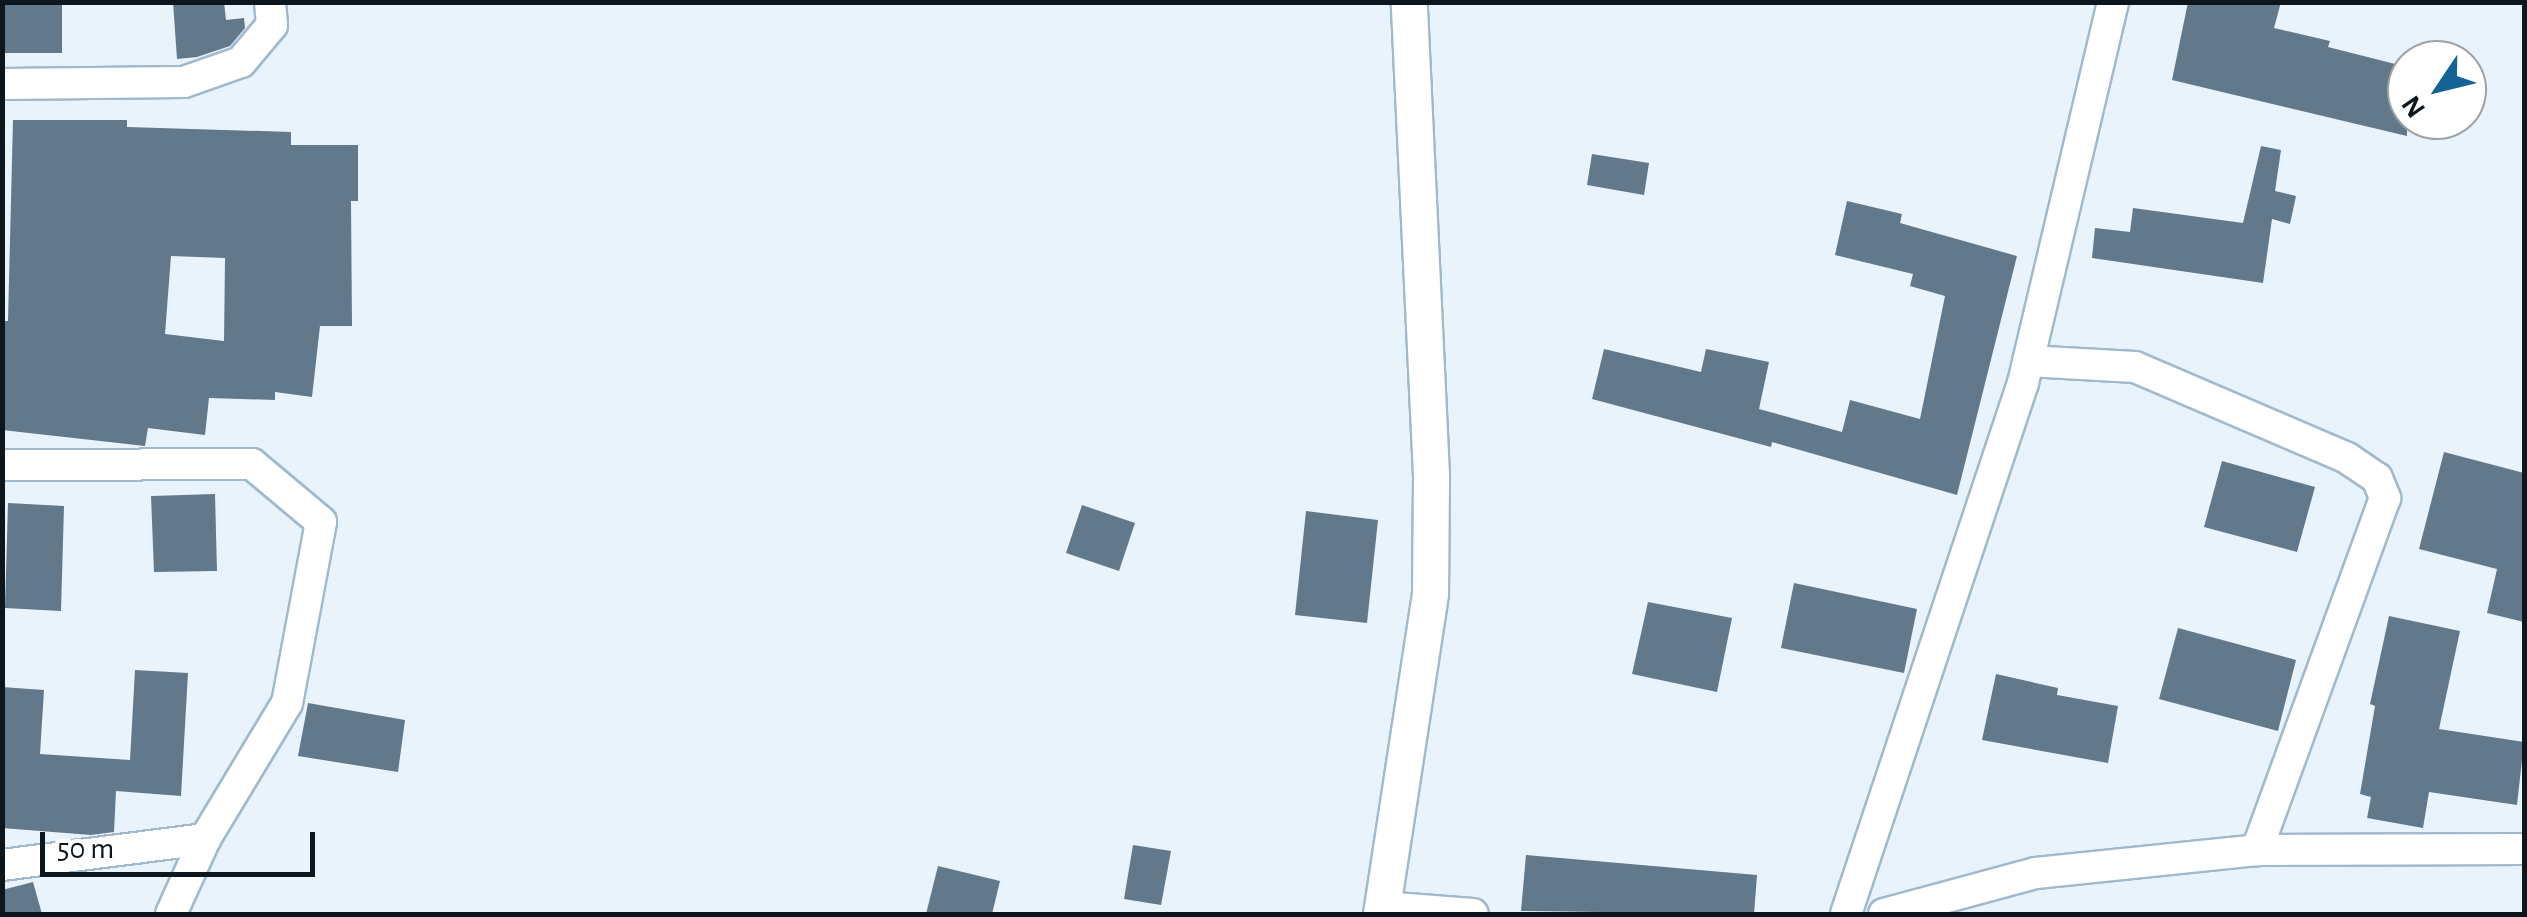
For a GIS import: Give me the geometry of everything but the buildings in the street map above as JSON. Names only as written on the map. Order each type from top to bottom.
[{"type":"street","points":[[2,84],[184,82],[241,62],[272,25],[270,2]]},
{"type":"street","points":[[1409,2],[1431,474],[1430,593],[1381,911],[1472,914]]},
{"type":"street","points":[[1846,914],[2028,361],[2113,2]]},
{"type":"street","points":[[2028,361],[2135,367],[2347,458],[2376,478],[2385,498],[2257,850]]},
{"type":"street","points":[[2,464],[252,464],[321,522],[287,703],[205,838],[171,914]]},
{"type":"street","points":[[2,865],[205,838]]},
{"type":"street","points":[[1884,914],[2036,872],[2257,850],[2524,849]]}]
